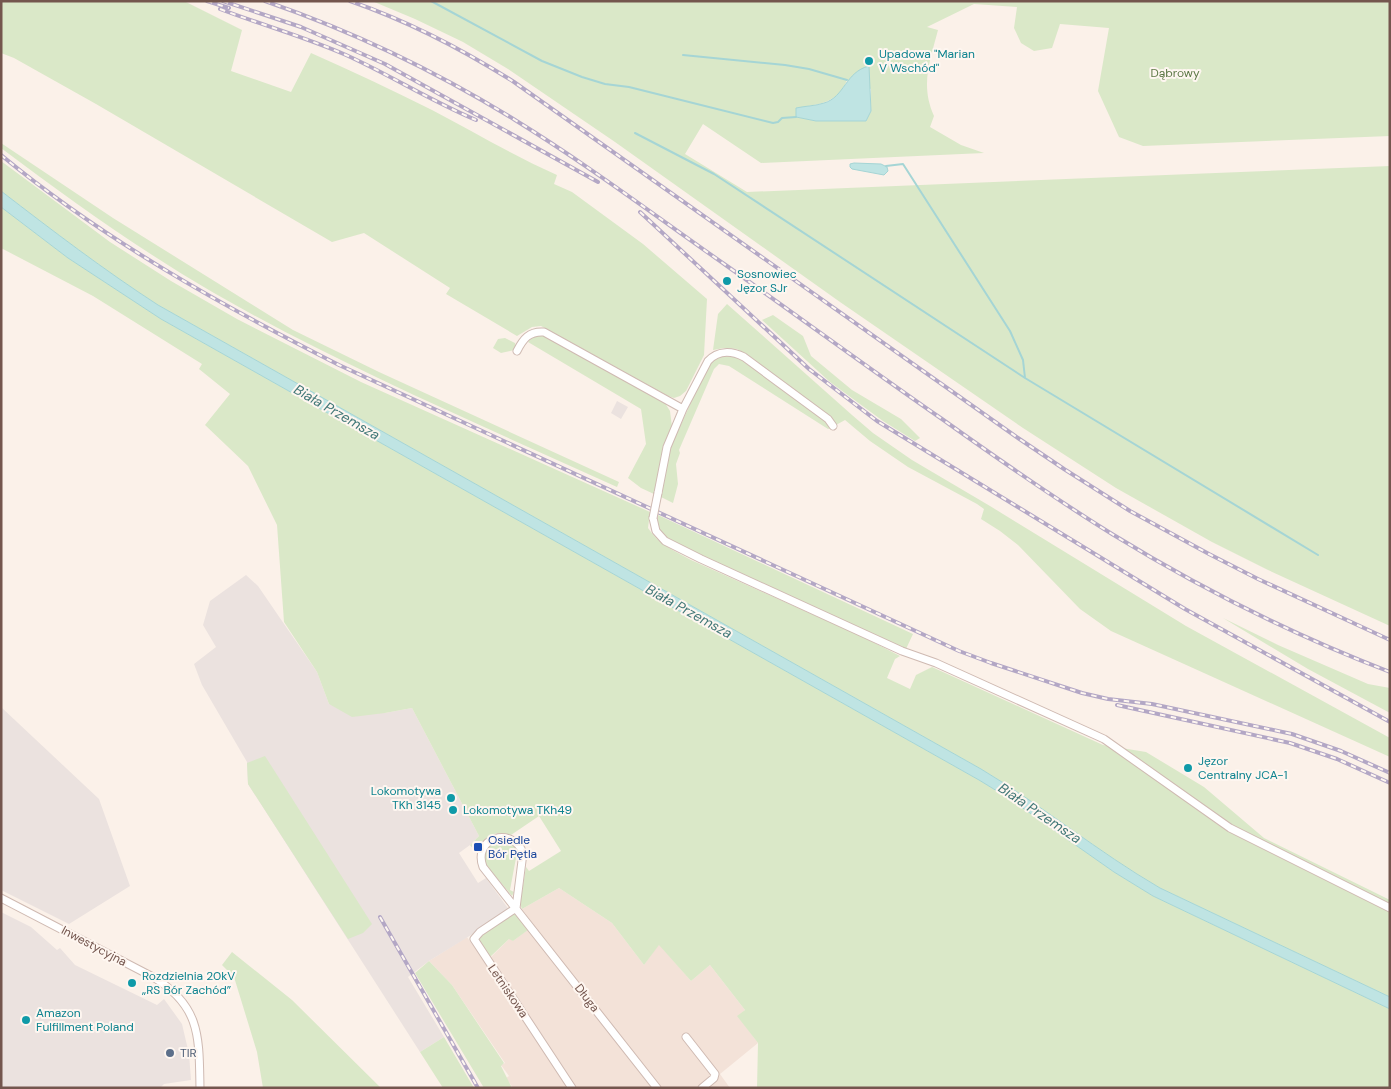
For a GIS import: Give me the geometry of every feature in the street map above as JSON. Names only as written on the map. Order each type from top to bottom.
[{"type":"street","points":[[516,352],[522,340],[533,332],[544,332],[683,409]]},
{"type":"street","points":[[834,426],[828,419],[744,357],[731,352],[712,357],[708,361],[683,409],[667,447],[654,518],[656,531],[665,541],[701,559],[902,651],[953,670],[1104,739],[1230,828],[1390,908]]},
{"type":"street","name":"Długa","points":[[516,908],[516,897],[523,858],[521,849],[519,845],[510,839],[504,837],[496,838],[483,847],[480,857],[483,867],[657,1088]]},
{"type":"street","name":"Inwestycyjna","points":[[1,898],[153,977],[176,993],[186,1006],[196,1030],[200,1088]]},
{"type":"street","name":"Letniskowa","points":[[516,908],[480,932],[474,939],[572,1088]]},
{"type":"street","points":[[686,1036],[716,1074],[702,1088]]},
{"type":"shaded area","points":[[617,401],[628,407],[621,419],[611,413]]},
{"type":"shaded area","points":[[246,575],[258,586],[317,672],[329,704],[385,713],[412,708],[479,836],[459,853],[478,883],[486,878],[510,911],[429,961],[408,977],[444,1037],[420,1052],[248,784],[247,762],[202,685],[194,664],[216,647],[203,625],[210,601]]},
{"type":"shaded area","points":[[1,707],[99,799],[130,886],[69,924],[1,890]]},
{"type":"shaded area","points":[[559,888],[612,923],[644,965],[659,944],[691,981],[710,965],[745,1010],[738,1016],[758,1043],[720,1074],[730,1088],[513,1088],[506,1078],[509,1076],[501,1065],[505,1063],[452,985],[429,961],[467,937],[485,963],[510,938],[513,941],[534,925],[522,909]]},
{"type":"shaded area","points":[[1,912],[31,927],[57,950],[60,948],[75,965],[157,1005],[164,999],[182,1024],[189,1054],[191,1080],[164,1084],[160,1088],[1,1088]]},
{"type":"green space","points":[[1,1],[184,1],[242,30],[231,71],[291,92],[311,53],[448,118],[557,175],[554,184],[572,192],[643,244],[707,299],[704,355],[686,391],[674,398],[668,396],[541,326],[532,327],[517,336],[446,294],[450,288],[364,233],[332,242],[96,104],[14,58],[1,53]]},
{"type":"green space","name":"Dąbrowy","points":[[372,1],[1390,1],[1390,136],[1143,146],[1119,137],[1098,91],[1109,28],[1060,24],[1052,48],[1034,51],[1021,43],[1014,28],[1017,7],[974,4],[927,27],[938,30],[927,83],[930,105],[934,116],[930,127],[961,145],[984,153],[761,163],[703,124],[685,154],[747,192],[1390,166],[1390,626],[1212,542],[1116,488],[1023,428],[840,302],[615,142],[508,69],[463,42]],"holes":[[[847,80],[871,89],[871,111],[866,121],[816,121],[796,117],[796,108],[826,102],[838,94]]]},
{"type":"green space","points":[[1,143],[113,218],[293,330],[379,372],[619,482],[617,487],[362,371],[214,293],[159,260],[79,205],[1,148]]},
{"type":"green space","points":[[1,161],[110,242],[171,281],[237,319],[361,382],[650,512],[648,528],[662,543],[673,550],[691,560],[863,637],[900,656],[895,659],[887,678],[910,689],[916,675],[932,667],[1103,745],[1146,752],[1204,787],[1264,838],[1390,900],[1390,997],[1160,888],[981,769],[158,305],[98,264],[1,191]]},
{"type":"green space","points":[[1,207],[68,258],[161,319],[979,780],[1010,799],[1114,872],[1153,896],[1390,1009],[1390,1088],[757,1088],[758,1043],[737,1016],[745,1010],[710,965],[691,981],[659,945],[644,965],[612,923],[559,888],[522,909],[520,904],[526,867],[529,871],[561,851],[539,816],[511,835],[498,833],[489,836],[474,850],[470,845],[479,836],[412,708],[352,717],[329,704],[317,672],[284,622],[277,525],[248,466],[205,425],[230,394],[199,369],[202,364],[93,296],[1,248]]},
{"type":"green space","points":[[727,304],[873,433],[912,460],[1186,626],[1390,738],[1390,757],[1111,631],[1080,609],[1018,545],[981,519],[984,509],[977,504],[908,467],[870,441],[845,420],[836,425],[832,419],[752,358],[737,349],[724,348],[713,350],[718,314]]},
{"type":"green space","points":[[773,315],[803,336],[811,356],[852,390],[901,419],[920,438],[915,441],[883,421],[830,382],[762,320]]},
{"type":"green space","points":[[541,334],[665,403],[670,411],[672,427],[664,448],[654,494],[641,488],[628,478],[646,444],[641,409],[528,342],[532,337]]},
{"type":"green space","points":[[505,338],[515,343],[516,347],[514,350],[501,353],[493,348],[498,339]]},
{"type":"green space","points":[[724,355],[736,356],[826,421],[831,428],[828,429],[729,366],[719,364],[714,369],[679,450],[680,453],[676,464],[678,484],[673,503],[661,497],[671,446],[707,368],[713,360]]},
{"type":"green space","points":[[658,515],[913,634],[906,649],[674,543],[664,536],[658,528]]},
{"type":"green space","points":[[1223,618],[1278,645],[1368,684],[1390,688],[1390,713],[1308,669]]},
{"type":"green space","points":[[265,756],[372,924],[363,933],[348,939],[248,784],[247,763]]},
{"type":"green space","points":[[499,841],[512,845],[520,857],[516,858],[510,890],[514,892],[512,896],[486,865],[484,857],[488,848]]},
{"type":"green space","points":[[515,912],[528,930],[513,941],[509,939],[489,958],[477,940],[478,936]]},
{"type":"green space","points":[[232,952],[292,1000],[381,1088],[263,1088],[257,1052],[234,977],[222,965]]},
{"type":"green space","points":[[429,961],[452,985],[504,1063],[501,1066],[512,1088],[484,1088],[415,973]]},
{"type":"green space","points":[[444,1037],[474,1088],[443,1088],[420,1052]]},
{"type":"water","points":[[869,66],[871,111],[866,121],[816,121],[796,117],[796,108],[821,104],[831,100],[837,96],[855,73]]},
{"type":"water","points":[[850,164],[881,164],[887,167],[888,171],[884,175],[852,169]]},
{"type":"water","name":"Biała Przemsza","points":[[1,191],[98,264],[158,305],[981,769],[1160,888],[1390,997],[1390,1009],[1153,896],[1114,872],[1010,799],[979,780],[161,319],[68,258],[1,207]]},
{"type":"waterway","points":[[431,1],[542,61],[582,77],[773,123],[778,122],[782,118],[796,117]]},
{"type":"waterway","points":[[683,55],[785,65],[809,69],[847,80]]},
{"type":"waterway","points":[[635,133],[714,174],[1025,378],[1318,555]]},
{"type":"waterway","points":[[886,166],[903,164],[1010,331],[1023,360],[1025,378]]},
{"type":"railway","points":[[207,1],[229,8]]},
{"type":"railway","points":[[223,1],[301,27],[385,64],[598,182]]},
{"type":"railway","points":[[265,1],[330,25],[393,53],[485,102],[596,173],[984,449],[1090,520],[1145,554],[1213,592],[1318,642],[1390,672]]},
{"type":"railway","points":[[350,1],[393,17],[434,37],[475,58],[514,82],[1018,438],[1130,511],[1258,579],[1390,640]]},
{"type":"railway","points":[[220,9],[315,42],[346,55],[476,120]]},
{"type":"railway","points":[[1,155],[40,186],[122,243],[207,295],[339,365],[959,651],[1082,693],[1108,699],[1152,704],[1292,734],[1341,751],[1390,773]]},
{"type":"railway","points":[[640,212],[809,369],[877,421],[1185,609],[1390,722]]},
{"type":"railway","points":[[1117,705],[1290,743],[1337,759],[1390,783]]},
{"type":"railway","points":[[380,917],[478,1088]]},
{"type":"place","name":"Upadowa \"Marian V Wschód\"","points":[[869,61]]},
{"type":"place","name":"Sosnowiec Jęzor SJr","points":[[727,281]]},
{"type":"place","name":"Jęzor Centralny JCA-1","points":[[1188,768]]},
{"type":"place","name":"Lokomotywa TKh 3145","points":[[451,798]]},
{"type":"place","name":"Lokomotywa TKh49","points":[[453,810]]},
{"type":"place","name":"Osiedle Bór Pętla","points":[[478,847]]},
{"type":"place","name":"Rozdzielnia 20kV „RS Bór Zachód”","points":[[132,983]]},
{"type":"place","name":"Amazon Fulfillment Poland","points":[[26,1020]]},
{"type":"place","name":"TIR","points":[[170,1053]]}]
